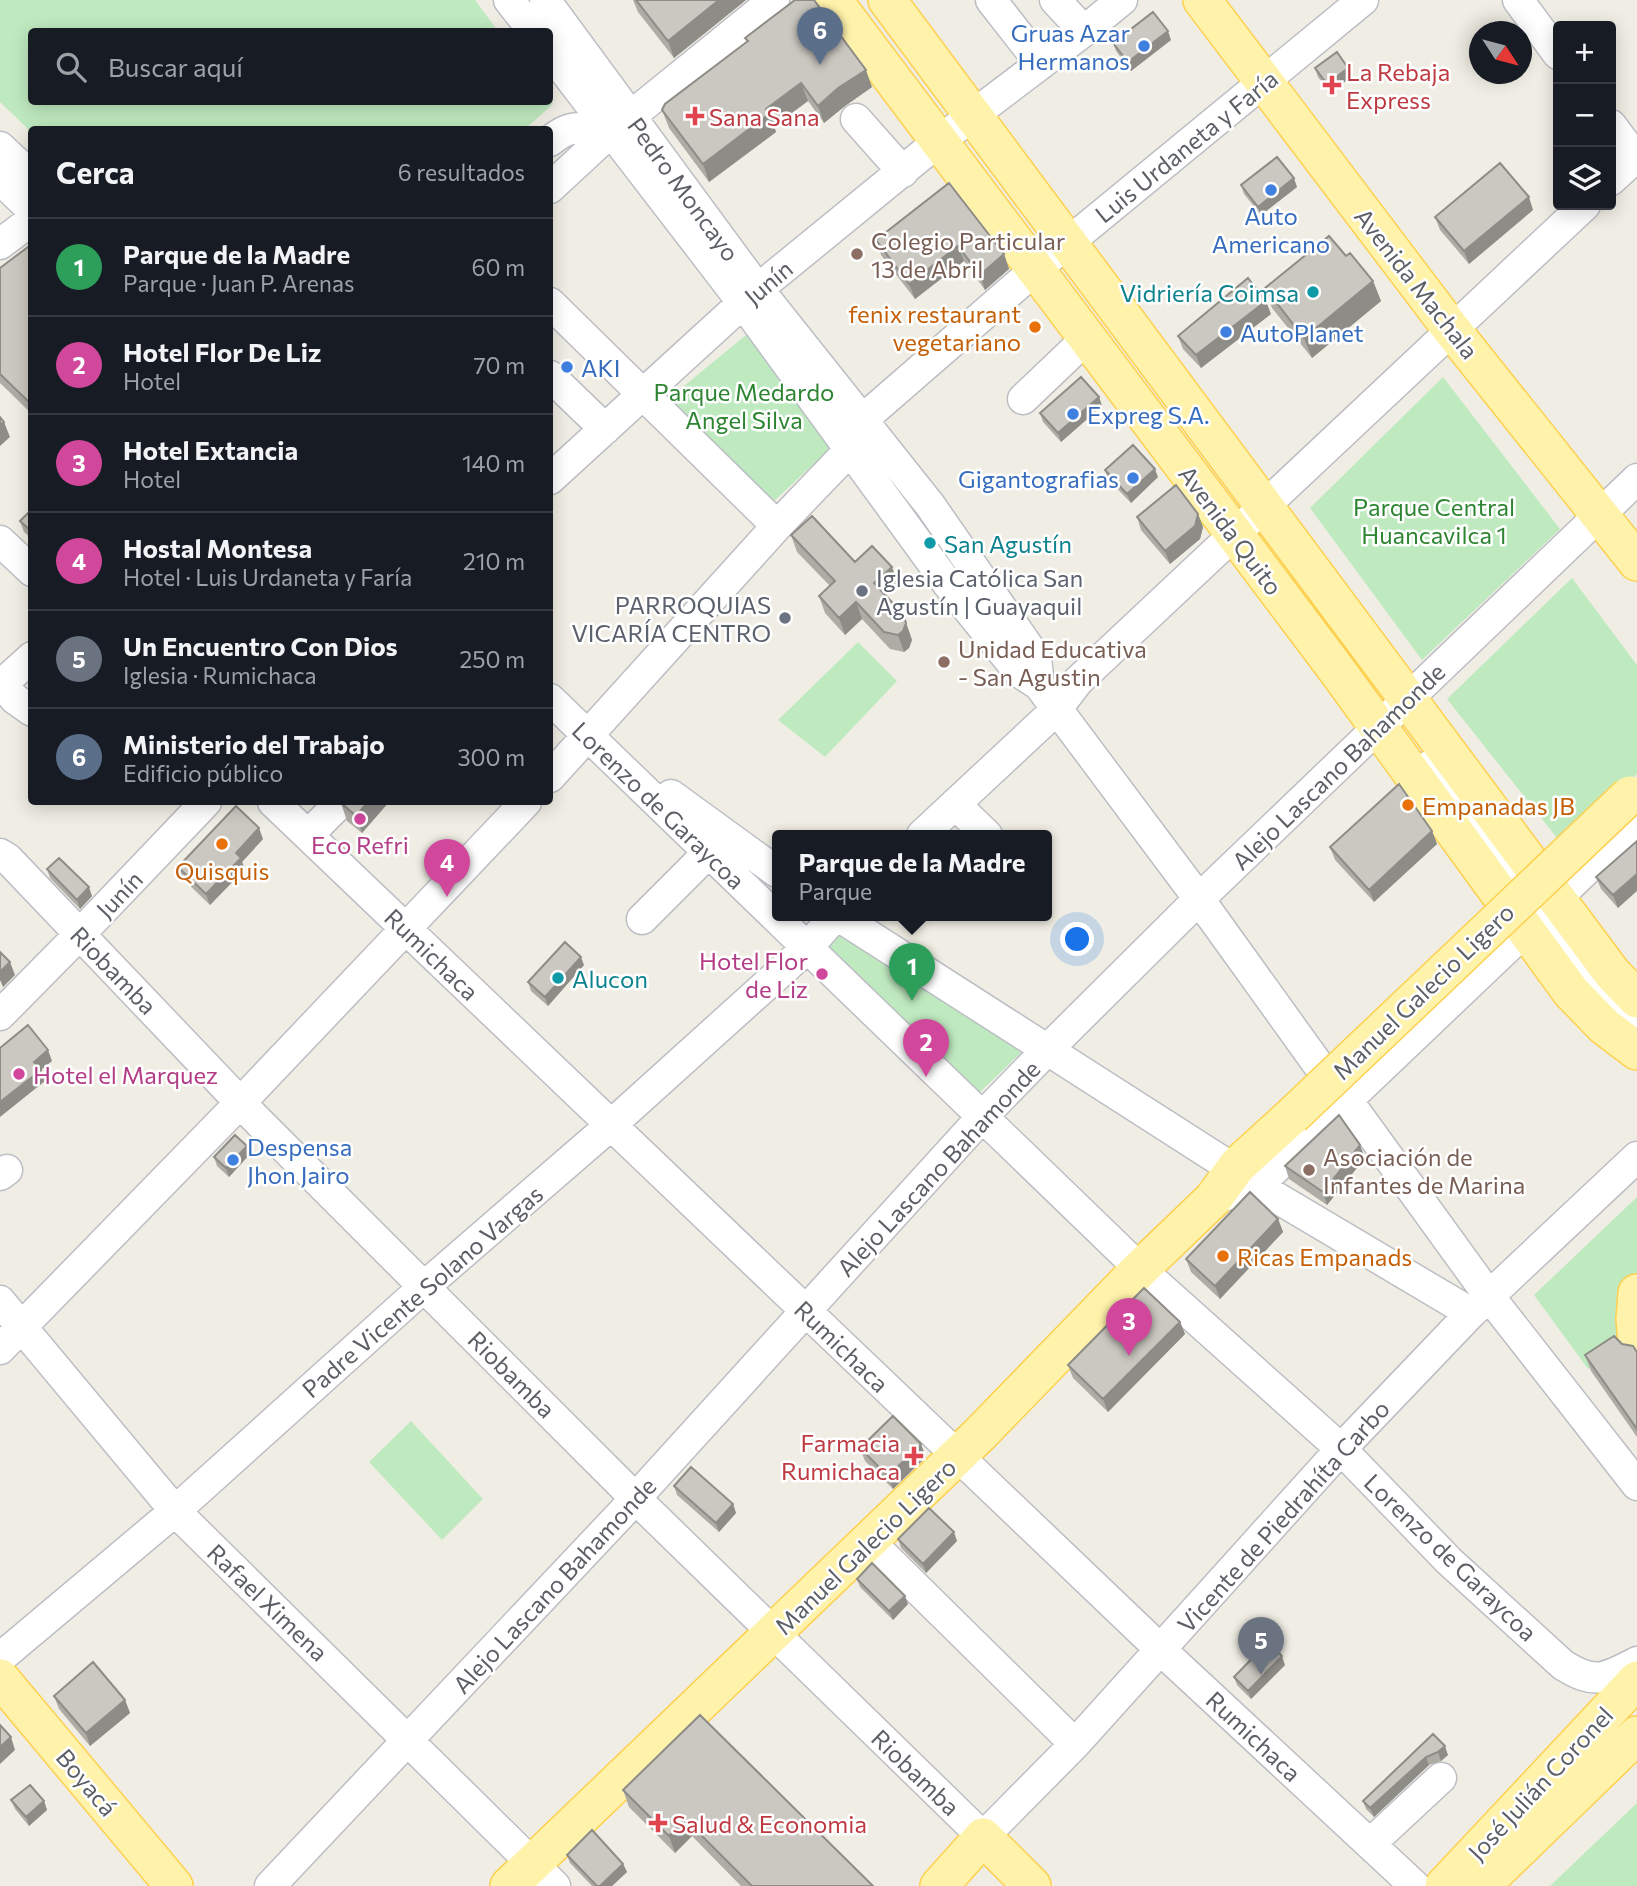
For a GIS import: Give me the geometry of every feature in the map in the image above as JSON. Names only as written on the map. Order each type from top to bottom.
[{"type":"main road","name":"Avenida Quito","points":[[833,0],[1585,1009],[1637,1051]]},
{"type":"main road","name":"Avenida Quito","points":[[887,0],[984,106],[1068,243],[1612,974],[1637,999]]},
{"type":"main road","name":"Avenida Machala","points":[[1202,0],[1452,330],[1637,562]]},
{"type":"main road","name":"Manuel Galecio Ligero","points":[[532,1879],[774,1634],[958,1456],[1140,1269],[1213,1199],[1237,1166],[1637,788]]},
{"type":"main road","points":[[1637,1293],[1634,1319],[1637,1341]]},
{"type":"main road","name":"Boyacá","points":[[0,1678],[174,1886]]},
{"type":"main road","name":"José Julián Coronel","points":[[1444,1886],[1637,1680]]},
{"type":"main road","name":"Boyacá","points":[[0,1709],[148,1886]]},
{"type":"main road","name":"José Julián Coronel","points":[[1481,1886],[1632,1742]]},
{"type":"main road","name":"Vicente de Piedrahíta Carbo","points":[[939,1886],[983,1837]]},
{"type":"main road","name":"Riobamba","points":[[983,1837],[1032,1886]]},
{"type":"street","points":[[509,0],[531,28]]},
{"type":"street","name":"Pedro Moncayo","points":[[545,0],[614,130]]},
{"type":"street","points":[[553,185],[614,130],[774,0]]},
{"type":"street","points":[[991,0],[1041,64]]},
{"type":"street","points":[[1055,0],[1084,31]]},
{"type":"street","name":"Junín","points":[[553,476],[750,296],[939,141],[1122,0]]},
{"type":"street","name":"Luis Urdaneta y Faría","points":[[553,774],[777,526],[849,451],[861,421],[1036,269],[1363,0]]},
{"type":"street","points":[[1518,0],[1553,47]]},
{"type":"street","name":"Pedro Moncayo","points":[[553,56],[750,296],[861,421],[930,505],[1036,658],[1039,685]]},
{"type":"street","points":[[856,118],[903,172]]},
{"type":"street","points":[[553,139],[561,132],[574,128],[614,130]]},
{"type":"street","points":[[1616,132],[1636,158],[1616,176]]},
{"type":"street","points":[[0,147],[28,173]]},
{"type":"street","points":[[0,179],[28,206]]},
{"type":"street","points":[[927,830],[1056,710],[1078,681],[1580,210]]},
{"type":"street","points":[[0,244],[28,223]]},
{"type":"street","name":"Pedro Moncayo","points":[[750,296],[849,451],[947,583],[1019,672],[1039,685],[1199,899],[1319,1066]]},
{"type":"street","points":[[553,306],[777,526]]},
{"type":"street","points":[[1023,399],[1087,338]]},
{"type":"street","points":[[553,379],[605,429]]},
{"type":"street","name":"Alejo Lascano Bahamonde","points":[[270,1886],[635,1498],[982,1117],[1199,899],[1211,871],[1379,731],[1405,693],[1637,479]]},
{"type":"street","points":[[0,541],[28,567]]},
{"type":"street","points":[[28,661],[1,685],[28,708]]},
{"type":"street","name":"Lorenzo de Garaycoa","points":[[553,702],[772,916]]},
{"type":"street","points":[[1379,731],[1423,758],[1588,980],[1605,999],[1637,1025]]},
{"type":"street","points":[[588,736],[772,868]]},
{"type":"street","points":[[955,804],[983,830]]},
{"type":"street","name":"Junín","points":[[0,1015],[203,805]]},
{"type":"street","name":"Rumichaca","points":[[276,805],[1161,1650],[1415,1886]]},
{"type":"street","points":[[308,835],[338,805]]},
{"type":"street","points":[[0,1349],[240,1103],[523,805]]},
{"type":"street","points":[[1557,898],[1637,821]]},
{"type":"street","points":[[642,919],[708,853]]},
{"type":"street","name":"Riobamba","points":[[0,854],[8,859],[240,1103],[635,1498],[983,1837]]},
{"type":"street","name":"Lorenzo de Garaycoa","points":[[777,921],[1140,1269],[1341,1449],[1449,1561],[1563,1665],[1581,1676],[1600,1678],[1616,1674],[1637,1662]]},
{"type":"street","name":"Padre Vicente Solano Vargas","points":[[0,1658],[175,1511],[425,1286],[611,1125],[806,949],[831,921]]},
{"type":"street","points":[[845,921],[1221,1161]]},
{"type":"street","name":"Manuel Galecio Ligero","points":[[1213,1199],[1257,1186],[1526,930]]},
{"type":"street","points":[[1347,1100],[1480,1305],[1637,1485]]},
{"type":"street","name":"Vicente de Piedrahíta Carbo","points":[[983,1837],[1075,1744],[1341,1449],[1480,1305],[1637,1157]]},
{"type":"street","points":[[1257,1186],[1480,1305]]},
{"type":"street","name":"Rafael Ximena","points":[[0,1301],[175,1511],[387,1718],[532,1879]]},
{"type":"street","points":[[870,1542],[1075,1744]]},
{"type":"street","name":"Boyacá","points":[[0,1694],[160,1886]]},
{"type":"street","points":[[1370,1844],[1441,1778]]},
{"type":"green space","points":[[0,0],[475,0],[496,28],[28,28],[28,105],[552,105],[528,126],[28,126],[28,129],[0,102]]},
{"type":"green space","name":"Parque Medardo Angel Silva","points":[[752,330],[838,441],[769,506],[667,400]]},
{"type":"green space","name":"Parque Central Huancavilca 1","points":[[1443,377],[1560,529],[1422,660],[1310,508]]},
{"type":"green space","points":[[1572,578],[1637,665],[1637,774],[1561,843],[1447,699]]},
{"type":"green space","points":[[858,642],[897,681],[825,757],[778,720]]},
{"type":"green space","points":[[838,928],[1024,1050],[980,1092],[816,953]]},
{"type":"green space","points":[[1637,1197],[1637,1273],[1630,1291],[1632,1341],[1588,1369],[1534,1295]]},
{"type":"green space","points":[[411,1421],[483,1499],[442,1540],[369,1462]]},
{"type":"green space","points":[[1637,1803],[1637,1886],[1550,1886]]},
{"type":"building","points":[[636,0],[719,0],[668,41]]},
{"type":"building","points":[[795,0],[814,0],[866,70],[838,88],[818,106],[801,83],[766,109],[769,114],[703,164],[662,110],[665,104],[748,41],[745,38]]},
{"type":"building","name":"Gruas Azar Hermanos","points":[[1153,12],[1168,31],[1128,62],[1113,43]]},
{"type":"building","points":[[1337,52],[1348,68],[1327,84],[1315,68]]},
{"type":"building","name":"Auto Americano","points":[[1277,157],[1294,178],[1258,207],[1241,185]]},
{"type":"building","points":[[1500,163],[1529,197],[1464,251],[1435,217]]},
{"type":"building","points":[[949,183],[1004,254],[980,275],[958,246],[909,284],[876,240]]},
{"type":"building","points":[[1329,236],[1346,256],[1350,253],[1373,281],[1304,338],[1265,288]]},
{"type":"building","points":[[28,247],[28,401],[0,374],[0,268]]},
{"type":"building","points":[[1248,278],[1266,301],[1196,355],[1178,336]]},
{"type":"building","name":"Expreg S.A.","points":[[1081,377],[1099,397],[1058,433],[1040,413]]},
{"type":"building","name":"Gigantografias","points":[[1133,445],[1155,469],[1127,494],[1105,470]]},
{"type":"building","points":[[1176,485],[1198,514],[1195,526],[1165,551],[1137,517]]},
{"type":"building","points":[[28,513],[28,528],[20,521]]},
{"type":"building","name":"Iglesia Católica San Agustín | Guayaquil","points":[[812,516],[855,562],[872,546],[892,567],[874,583],[903,614],[906,623],[898,635],[884,632],[856,602],[839,618],[819,596],[835,581],[791,535]]},
{"type":"building","points":[[1399,784],[1432,831],[1369,890],[1330,847]]},
{"type":"building","points":[[343,805],[365,805],[356,816]]},
{"type":"building","points":[[236,806],[259,828],[236,853],[241,858],[206,894],[178,867]]},
{"type":"building","points":[[1637,841],[1637,874],[1613,895],[1596,877]]},
{"type":"building","points":[[59,858],[89,887],[77,900],[47,869]]},
{"type":"building","points":[[565,942],[581,957],[545,997],[528,982]]},
{"type":"building","points":[[0,952],[10,962],[0,972]]},
{"type":"building","points":[[28,1025],[48,1050],[34,1062],[41,1070],[0,1102],[0,1048]]},
{"type":"building","points":[[1339,1115],[1360,1145],[1323,1192],[1285,1166]]},
{"type":"building","points":[[235,1135],[247,1146],[226,1168],[214,1157]]},
{"type":"building","points":[[1250,1192],[1278,1219],[1215,1286],[1186,1259]]},
{"type":"building","points":[[1144,1288],[1180,1322],[1103,1399],[1068,1365]]},
{"type":"building","points":[[1614,1336],[1622,1344],[1633,1346],[1637,1352],[1637,1429],[1585,1355]]},
{"type":"building","points":[[893,1416],[921,1444],[888,1476],[860,1448]]},
{"type":"building","points":[[691,1467],[733,1504],[716,1523],[674,1486]]},
{"type":"building","points":[[929,1508],[954,1532],[923,1564],[898,1539]]},
{"type":"building","points":[[872,1563],[905,1596],[889,1611],[857,1579]]},
{"type":"building","points":[[1268,1642],[1282,1656],[1248,1691],[1234,1677]]},
{"type":"building","points":[[93,1662],[125,1700],[86,1733],[54,1696]]},
{"type":"building","points":[[700,1715],[873,1886],[752,1886],[685,1819],[669,1836],[623,1790]]},
{"type":"building","points":[[0,1725],[11,1737],[0,1747]]},
{"type":"building","points":[[1433,1734],[1445,1746],[1426,1757],[1370,1808],[1363,1801]]},
{"type":"building","points":[[30,1785],[44,1801],[26,1817],[11,1800]]},
{"type":"building","points":[[592,1830],[623,1864],[600,1886],[567,1855]]},
{"type":"place","name":"Gruas Azar Hermanos","points":[[1144,46]]},
{"type":"place","name":"Ministerio del Trabajo","points":[[820,65]]},
{"type":"place","name":"La Rebaja Express","points":[[1332,85]]},
{"type":"place","name":"Sana Sana","points":[[695,116]]},
{"type":"place","name":"Auto Americano","points":[[1271,190]]},
{"type":"place","name":"Colegio Particular 13 de Abril","points":[[857,254]]},
{"type":"place","name":"Vidriería Coimsa","points":[[1313,292]]},
{"type":"place","name":"fenix restaurant vegetariano","points":[[1035,327]]},
{"type":"place","name":"AutoPlanet","points":[[1226,332]]},
{"type":"place","name":"AKI","points":[[567,367]]},
{"type":"place","name":"Expreg S.A.","points":[[1073,414]]},
{"type":"place","name":"Gigantografias","points":[[1133,478]]},
{"type":"place","name":"San Agustín","points":[[930,543]]},
{"type":"place","name":"Iglesia Católica San Agustín | Guayaquil","points":[[862,591]]},
{"type":"place","name":"PARROQUIAS VICARÍA CENTRO","points":[[785,618]]},
{"type":"place","name":"Unidad Educativa - San Agustin","points":[[944,662]]},
{"type":"place","name":"Empanadas JB","points":[[1408,805]]},
{"type":"place","name":"Eco Refri","points":[[360,819]]},
{"type":"place","name":"Quisquis","points":[[222,844]]},
{"type":"place","name":"Hostal Montesa","points":[[447,897]]},
{"type":"place","name":"Hotel Flor de Liz","points":[[822,974]]},
{"type":"place","name":"Alucon","points":[[558,978]]},
{"type":"place","name":"Parque de la Madre","points":[[912,1001]]},
{"type":"place","name":"Hotel el Marquez","points":[[19,1074]]},
{"type":"place","name":"Hotel Flor De Liz","points":[[926,1077]]},
{"type":"place","name":"Despensa Jhon Jairo","points":[[233,1160]]},
{"type":"place","name":"Asociación de Infantes de Marina","points":[[1309,1170]]},
{"type":"place","name":"Ricas Empanads","points":[[1223,1256]]},
{"type":"place","name":"Hotel Extancia","points":[[1129,1356]]},
{"type":"place","name":"Farmacia Rumichaca","points":[[914,1456]]},
{"type":"place","name":"Un Encuentro Con Dios","points":[[1261,1675]]},
{"type":"place","name":"Salud & Economia","points":[[658,1823]]}]
